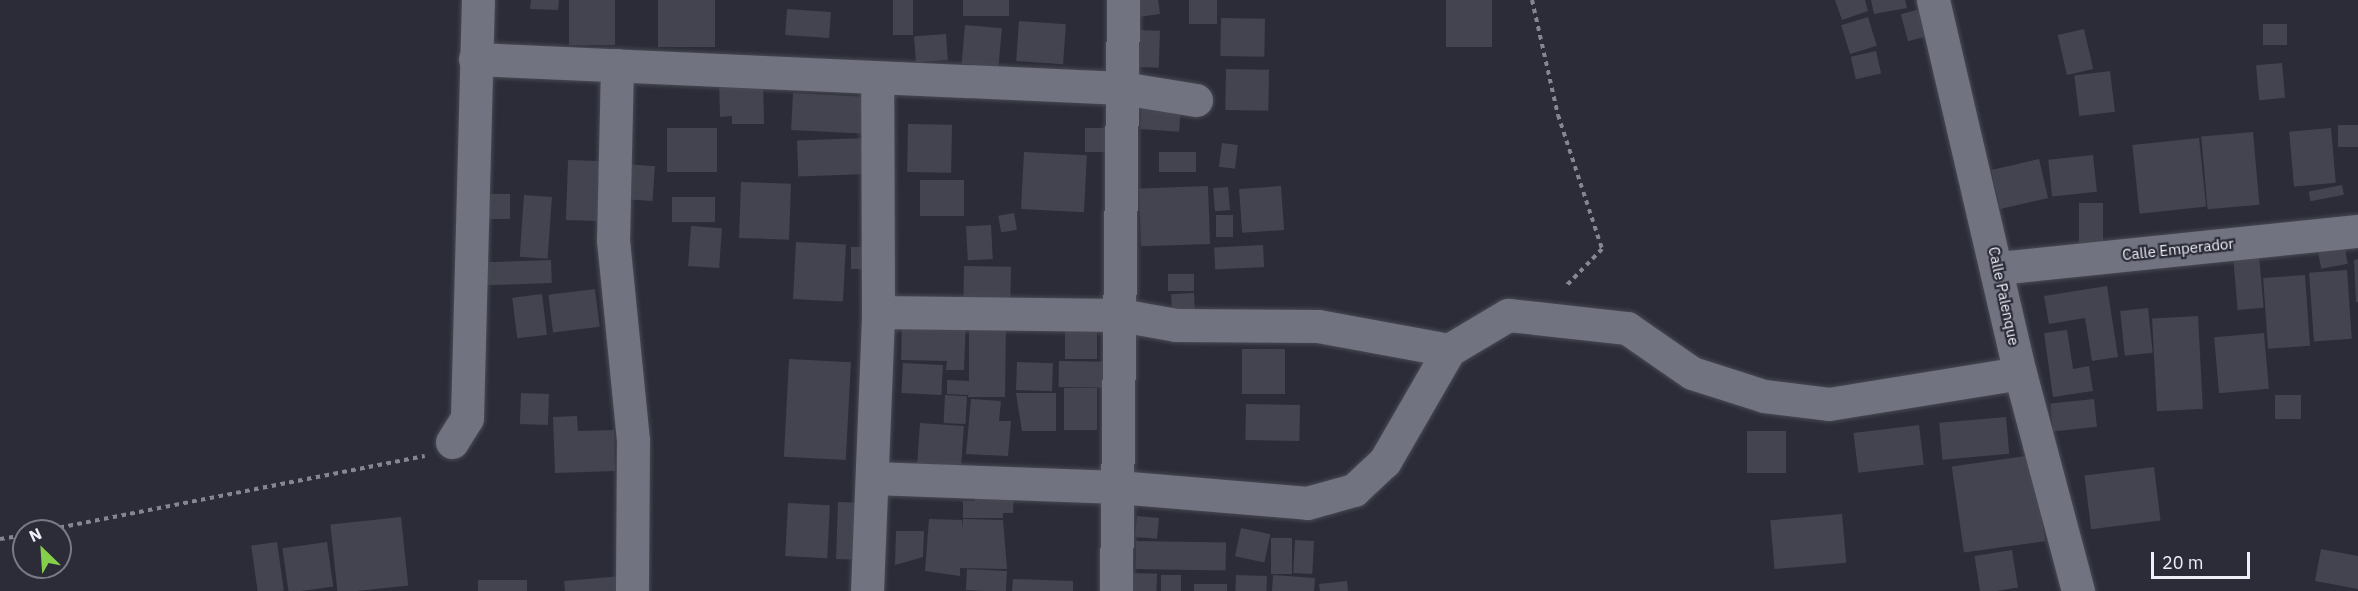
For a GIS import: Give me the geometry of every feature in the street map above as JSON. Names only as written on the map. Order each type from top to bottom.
[{"type":"street","points":[[452,442],[467,417],[474,59],[478,0]]},
{"type":"street","points":[[1116,591],[1123,0]]},
{"type":"street","name":"Calle Palenque","points":[[1941,1],[2020,373],[2078,591]]},
{"type":"street","points":[[474,59],[877,79],[1122,88],[1196,100]]},
{"type":"street","points":[[617,65],[613,240],[633,441],[632,591]]},
{"type":"street","points":[[867,591],[878,312],[877,79]]},
{"type":"street","name":"Calle Emperador","points":[[1999,268],[2358,231]]},
{"type":"street","points":[[878,312],[1120,315],[1176,325],[1318,326],[1449,350]]},
{"type":"street","points":[[873,478],[1118,487],[1307,503],[1354,490],[1385,461],[1449,350],[1508,315],[1627,328],[1692,374],[1764,396],[1829,404],[2020,373]]},
{"type":"path","points":[[1532,0],[1558,115],[1602,249],[1536,318]]},
{"type":"path","points":[[72,525],[428,456],[452,442]]},
{"type":"building","points":[[531,0],[559,0],[558,10],[530,9]]},
{"type":"building","points":[[569,0],[615,0],[615,45],[569,45]]},
{"type":"building","points":[[658,0],[715,0],[715,47],[658,47]]},
{"type":"building","points":[[893,0],[913,0],[913,35],[893,35]]},
{"type":"building","points":[[963,0],[1009,0],[1009,16],[963,16]]},
{"type":"building","points":[[1135,0],[1158,0],[1160,14],[1138,17]]},
{"type":"building","points":[[1189,0],[1217,0],[1217,24],[1189,24]]},
{"type":"building","points":[[1446,0],[1492,0],[1492,47],[1446,47]]},
{"type":"building","points":[[1835,0],[1865,0],[1868,11],[1842,20]]},
{"type":"building","points":[[1871,0],[1905,0],[1907,8],[1874,14]]},
{"type":"building","points":[[1924,8],[1931,35],[1908,41],[1901,14]]},
{"type":"building","points":[[787,9],[831,12],[829,38],[785,35]]},
{"type":"building","points":[[1868,17],[1877,46],[1850,54],[1841,25]]},
{"type":"building","points":[[1221,18],[1265,19],[1264,57],[1220,56]]},
{"type":"building","points":[[1019,21],[1066,24],[1063,64],[1016,61]]},
{"type":"building","points":[[2263,24],[2287,24],[2287,45],[2263,45]]},
{"type":"building","points":[[965,25],[1002,28],[998,67],[962,64]]},
{"type":"building","points":[[2084,29],[2093,69],[2067,75],[2058,35]]},
{"type":"building","points":[[1136,30],[1160,31],[1159,68],[1135,67]]},
{"type":"building","points":[[946,34],[948,60],[916,62],[914,36]]},
{"type":"building","points":[[1876,51],[1881,73],[1856,79],[1851,57]]},
{"type":"building","points":[[2282,63],[2285,98],[2259,100],[2256,65]]},
{"type":"building","points":[[1226,69],[1269,70],[1268,111],[1225,110]]},
{"type":"building","points":[[2110,71],[2115,112],[2079,116],[2074,75]]},
{"type":"building","points":[[763,79],[764,124],[732,124],[732,116],[720,117],[719,80]]},
{"type":"building","points":[[793,93],[863,97],[861,134],[791,130]]},
{"type":"building","points":[[1142,103],[1181,106],[1179,132],[1140,129]]},
{"type":"building","points":[[908,124],[952,125],[951,173],[907,172]]},
{"type":"building","points":[[2338,125],[2358,125],[2358,147],[2338,147]]},
{"type":"building","points":[[667,128],[717,128],[717,172],[667,172]]},
{"type":"building","points":[[1085,128],[1108,128],[1108,152],[1085,152]]},
{"type":"building","points":[[2331,128],[2336,183],[2294,186],[2289,132]]},
{"type":"building","points":[[2253,132],[2259,205],[2208,209],[2201,137]]},
{"type":"building","points":[[867,138],[868,174],[798,176],[797,140]]},
{"type":"building","points":[[2199,138],[2206,207],[2140,214],[2132,145]]},
{"type":"building","points":[[1222,143],[1238,145],[1235,169],[1219,167]]},
{"type":"building","points":[[1024,152],[1087,155],[1084,212],[1021,209]]},
{"type":"building","points":[[1159,152],[1196,152],[1196,172],[1159,172]]},
{"type":"building","points":[[2093,155],[2097,192],[2052,197],[2048,160]]},
{"type":"building","points":[[2039,159],[2048,198],[2000,209],[1991,170]]},
{"type":"building","points":[[568,160],[605,161],[603,221],[566,220]]},
{"type":"building","points":[[624,164],[655,166],[652,201],[622,199]]},
{"type":"building","points":[[920,180],[964,180],[964,216],[920,216]]},
{"type":"building","points":[[741,182],[791,184],[789,240],[739,238]]},
{"type":"building","points":[[2342,185],[2344,195],[2311,201],[2309,191]]},
{"type":"building","points":[[1208,186],[1210,244],[1141,246],[1139,188]]},
{"type":"building","points":[[1281,186],[1284,230],[1242,233],[1239,189]]},
{"type":"building","points":[[1228,187],[1230,210],[1215,211],[1213,188]]},
{"type":"building","points":[[482,194],[510,194],[510,219],[482,219]]},
{"type":"building","points":[[524,195],[552,197],[548,259],[520,257]]},
{"type":"building","points":[[672,197],[715,197],[715,222],[672,222]]},
{"type":"building","points":[[2079,203],[2103,203],[2103,243],[2079,243]]},
{"type":"building","points":[[1014,213],[1017,230],[1001,233],[998,216]]},
{"type":"building","points":[[1216,215],[1233,215],[1233,237],[1216,237]]},
{"type":"building","points":[[991,225],[993,259],[968,260],[966,226]]},
{"type":"building","points":[[691,226],[722,228],[719,268],[688,266]]},
{"type":"building","points":[[796,242],[846,245],[843,302],[793,299]]},
{"type":"building","points":[[2344,244],[2348,264],[2321,269],[2317,249]]},
{"type":"building","points":[[1263,245],[1264,267],[1215,270],[1214,248]]},
{"type":"building","points":[[851,247],[868,247],[868,269],[851,269]]},
{"type":"building","points":[[2259,255],[2264,308],[2238,310],[2233,257]]},
{"type":"building","points":[[2358,259],[2358,302],[2356,302],[2354,260]]},
{"type":"building","points":[[551,260],[552,283],[486,285],[485,262]]},
{"type":"building","points":[[964,266],[1011,267],[1010,306],[963,305]]},
{"type":"building","points":[[2347,270],[2352,339],[2314,341],[2309,273]]},
{"type":"building","points":[[1168,274],[1194,274],[1194,291],[1168,291]]},
{"type":"building","points":[[2305,275],[2310,346],[2268,349],[2263,278]]},
{"type":"building","points":[[2107,286],[2118,357],[2092,361],[2085,318],[2049,324],[2044,296]]},
{"type":"building","points":[[595,289],[600,327],[553,332],[548,295]]},
{"type":"building","points":[[1194,293],[1195,313],[1172,314],[1171,294]]},
{"type":"building","points":[[542,294],[547,335],[517,338],[512,298]]},
{"type":"building","points":[[2148,308],[2153,353],[2125,356],[2120,311]]},
{"type":"building","points":[[902,316],[966,318],[964,370],[946,370],[947,361],[901,360]]},
{"type":"building","points":[[2198,316],[2203,409],[2157,411],[2152,318]]},
{"type":"building","points":[[1065,318],[1097,318],[1097,359],[1065,359]]},
{"type":"building","points":[[969,325],[1006,326],[1005,397],[968,397],[969,385],[968,395],[947,394],[947,380],[969,381]]},
{"type":"building","points":[[2067,330],[2073,369],[2089,366],[2093,391],[2053,397],[2044,333]]},
{"type":"building","points":[[2264,333],[2269,389],[2219,393],[2214,337]]},
{"type":"building","points":[[1242,349],[1285,349],[1285,394],[1242,394]]},
{"type":"building","points":[[789,359],[851,362],[846,460],[784,457]]},
{"type":"building","points":[[1059,361],[1109,362],[1109,388],[1059,387]]},
{"type":"building","points":[[1017,362],[1053,363],[1052,391],[1016,390]]},
{"type":"building","points":[[903,363],[943,365],[941,395],[901,393]]},
{"type":"building","points":[[1064,388],[1097,388],[1097,430],[1064,430]]},
{"type":"building","points":[[521,393],[549,394],[548,425],[520,424]]},
{"type":"building","points":[[1016,393],[1056,393],[1056,431],[1022,431]]},
{"type":"building","points":[[945,395],[967,396],[966,424],[944,423]]},
{"type":"building","points":[[2275,395],[2301,395],[2301,419],[2275,419]]},
{"type":"building","points":[[971,399],[1001,401],[999,421],[1011,421],[1008,456],[966,454]]},
{"type":"building","points":[[2094,399],[2097,427],[2053,431],[2050,404]]},
{"type":"building","points":[[1246,404],[1300,405],[1299,441],[1245,440]]},
{"type":"building","points":[[577,416],[578,431],[614,430],[615,471],[555,473],[553,417]]},
{"type":"building","points":[[2006,417],[2009,454],[1942,460],[1939,423]]},
{"type":"building","points":[[920,423],[964,426],[961,466],[917,463]]},
{"type":"building","points":[[1919,425],[1924,465],[1858,473],[1853,433]]},
{"type":"building","points":[[1747,431],[1786,431],[1786,473],[1747,473]]},
{"type":"building","points":[[2033,455],[2045,541],[1964,553],[1952,466]]},
{"type":"building","points":[[2154,467],[2161,521],[2091,529],[2085,476]]},
{"type":"building","points":[[975,488],[1014,488],[1013,513],[1003,513],[1003,518],[963,518],[963,501],[975,501]]},
{"type":"building","points":[[838,502],[862,503],[860,560],[836,559]]},
{"type":"building","points":[[788,503],[830,505],[827,558],[785,556]]},
{"type":"building","points":[[1842,514],[1846,563],[1775,569],[1770,520]]},
{"type":"building","points":[[1137,516],[1159,518],[1157,539],[1135,537]]},
{"type":"building","points":[[401,517],[408,586],[337,591],[330,524]]},
{"type":"building","points":[[929,519],[962,520],[962,530],[963,519],[1003,520],[1007,569],[960,568],[960,576],[925,571]]},
{"type":"building","points":[[1241,528],[1270,534],[1264,563],[1235,556]]},
{"type":"building","points":[[896,531],[924,531],[923,557],[895,565]]},
{"type":"building","points":[[1271,538],[1292,538],[1292,574],[1271,574]]},
{"type":"building","points":[[1295,540],[1314,541],[1312,574],[1293,573]]},
{"type":"building","points":[[1136,541],[1226,543],[1225,571],[1136,569]]},
{"type":"building","points":[[277,542],[284,591],[258,591],[251,546]]},
{"type":"building","points":[[327,542],[333,587],[288,591],[282,548]]},
{"type":"building","points":[[2321,549],[2358,556],[2358,589],[2315,581]]},
{"type":"building","points":[[2012,550],[2018,588],[1980,591],[1974,556]]},
{"type":"building","points":[[967,569],[1007,571],[1006,591],[966,590]]},
{"type":"building","points":[[1132,573],[1157,574],[1156,591],[1131,591]]},
{"type":"building","points":[[1161,575],[1181,575],[1181,591],[1161,591]]},
{"type":"building","points":[[1236,575],[1267,576],[1266,591],[1235,591]]},
{"type":"building","points":[[1273,575],[1315,578],[1314,591],[1272,591]]},
{"type":"building","points":[[622,576],[623,591],[565,591],[564,581]]},
{"type":"building","points":[[1013,579],[1073,581],[1073,591],[1012,591]]},
{"type":"building","points":[[478,580],[527,580],[527,591],[478,591]]},
{"type":"building","points":[[1347,581],[1348,591],[1320,591],[1319,584]]},
{"type":"building","points":[[1194,584],[1227,584],[1227,591],[1194,591]]}]
